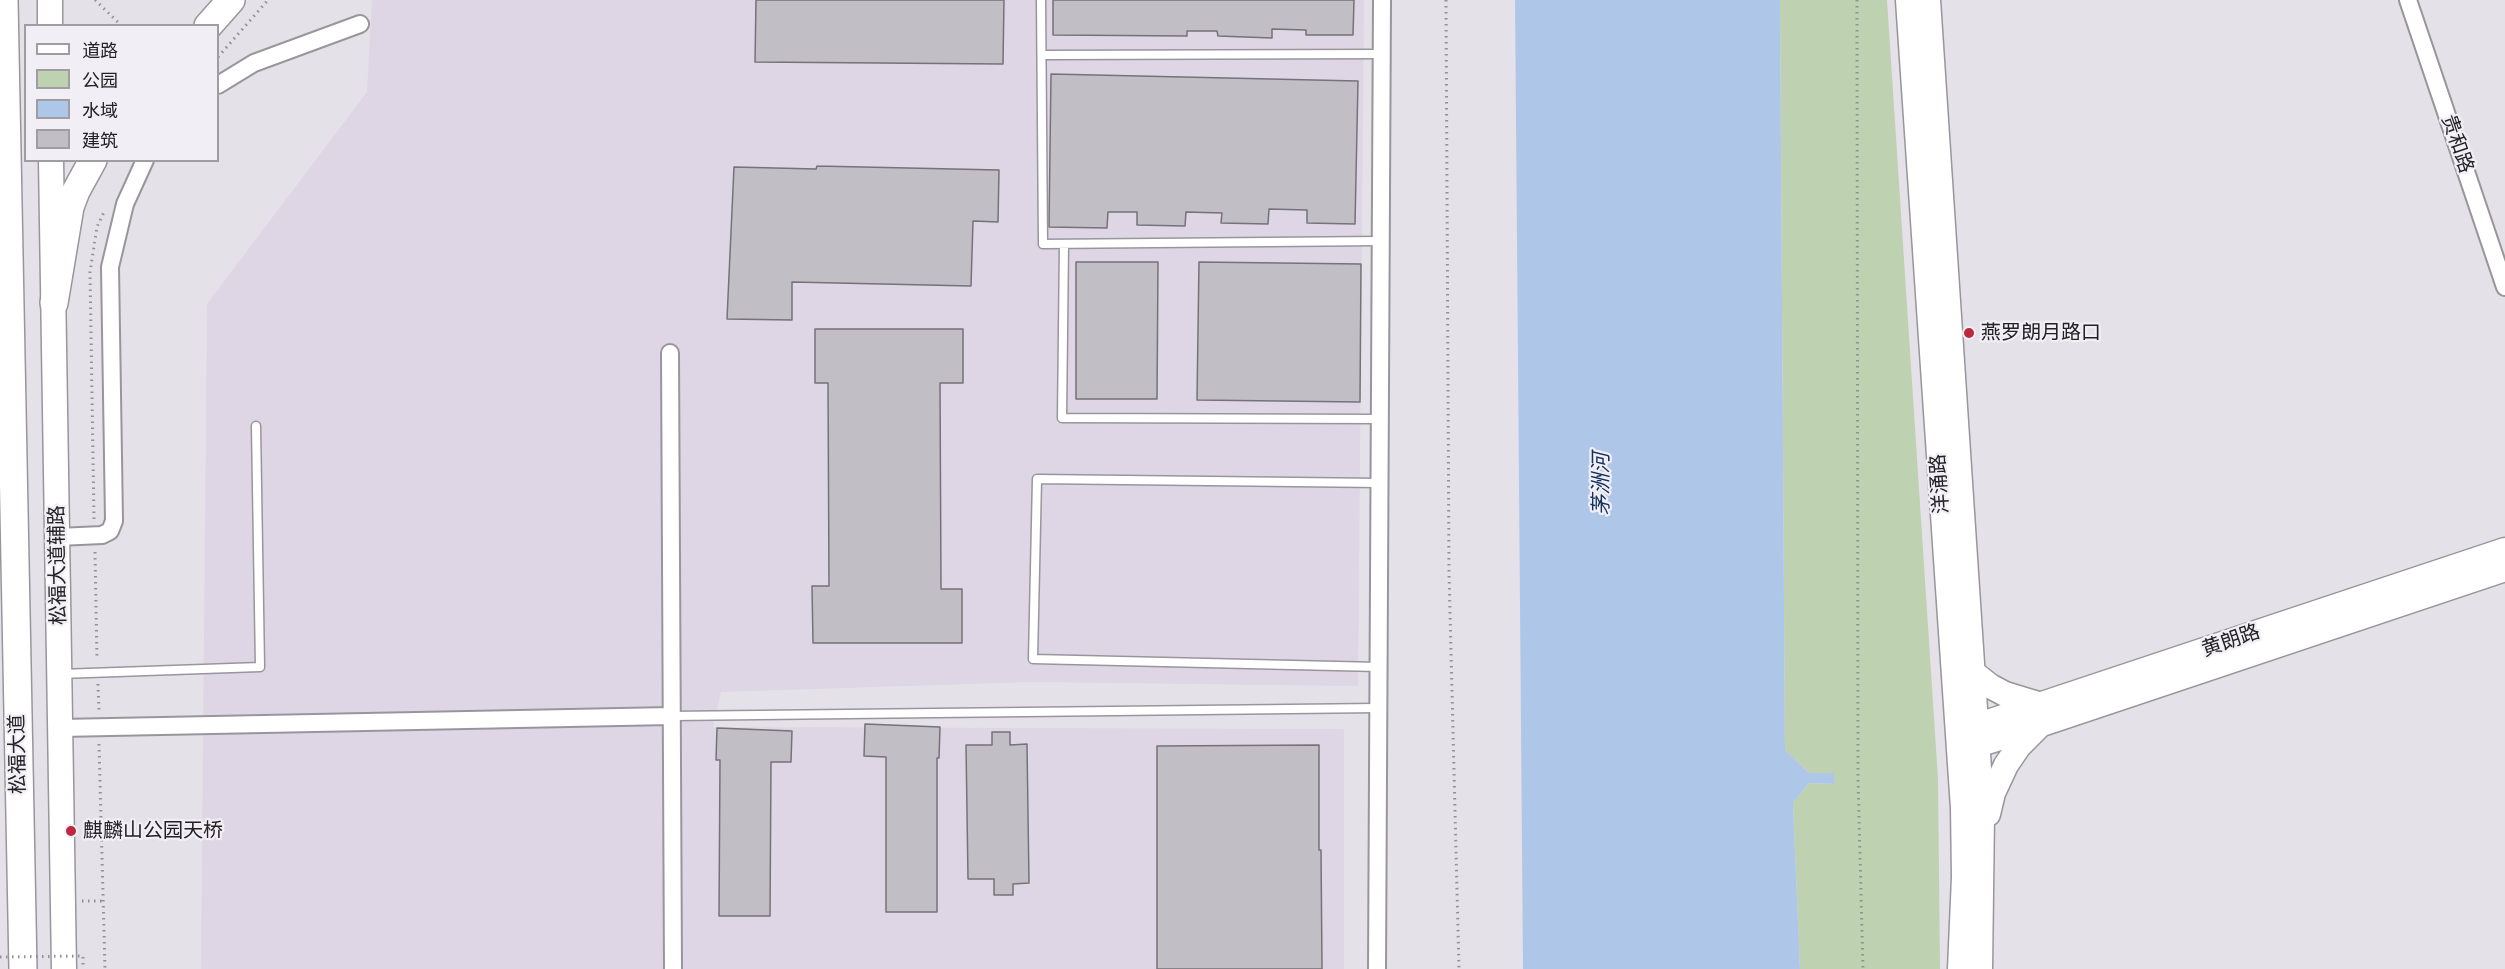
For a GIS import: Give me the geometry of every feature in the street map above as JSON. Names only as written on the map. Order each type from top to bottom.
[{"type":"main road","name":"松福大道","points":[[4,0],[4,98],[23,969]]},
{"type":"main road","points":[[210,24],[231,0]]},
{"type":"main road","points":[[54,303],[70,207],[92,162]]},
{"type":"street","points":[[50,0],[50,24]]},
{"type":"street","points":[[1377,969],[1382,0]]},
{"type":"street","name":"洋涌路","points":[[1908,0],[1967,737],[1983,843],[1980,969]]},
{"type":"street","name":"洋涌路","points":[[1928,0],[1971,671],[1960,969]]},
{"type":"street","name":"贵和路","points":[[2408,0],[2505,288]]},
{"type":"street","points":[[219,84],[254,63],[360,24]]},
{"type":"street","name":"松福大道辅路","points":[[51,162],[64,969]]},
{"type":"street","points":[[58,537],[102,535],[110,531],[114,521],[110,267],[125,204],[144,162]]},
{"type":"street","points":[[670,352],[673,969]]},
{"type":"street","name":"黄朗路","points":[[2043,714],[2505,550]]},
{"type":"street","name":"黄朗路","points":[[1967,737],[2505,569]]},
{"type":"street","points":[[1971,671],[1983,681],[2043,714],[2001,774],[1990,804],[1983,843]]},
{"type":"street","points":[[60,728],[671,716]]},
{"type":"lane","points":[[1041,0],[1043,244],[1381,241]]},
{"type":"lane","points":[[1042,54],[1382,54]]},
{"type":"lane","points":[[1064,243],[1062,418],[1380,419]]},
{"type":"lane","points":[[60,674],[260,668],[256,426]]},
{"type":"lane","points":[[1379,667],[1033,659],[1037,479],[1380,483]]},
{"type":"lane","points":[[671,716],[1378,708]]},
{"type":"path","points":[[95,0],[120,24]]},
{"type":"path","points":[[219,56],[268,0]]},
{"type":"path","points":[[1446,0],[1449,572],[1459,969]]},
{"type":"path","points":[[1857,0],[1858,779],[1863,969]]},
{"type":"path","points":[[105,969],[90,272],[97,227],[106,206]]},
{"type":"path","points":[[81,902],[103,901]]},
{"type":"path","points":[[0,957],[83,956],[83,969]]},
{"type":"shaded area","points":[[372,0],[1364,0],[1358,686],[1031,682],[721,692],[713,727],[1344,729],[1344,969],[201,969],[207,304],[367,92]]},
{"type":"green space","points":[[1780,0],[1887,0],[1938,779],[1940,969],[1800,969],[1793,803],[1809,783],[1834,784],[1809,773],[1785,750]]},
{"type":"water","name":"茅洲河","points":[[1515,0],[1780,0],[1785,750],[1809,773],[1834,773],[1834,784],[1809,783],[1793,803],[1800,969],[1523,969]]},
{"type":"building","points":[[756,0],[1004,0],[1003,64],[755,62]]},
{"type":"building","points":[[1053,0],[1354,0],[1353,35],[1306,35],[1306,30],[1272,29],[1272,38],[1218,36],[1217,31],[1187,31],[1187,36],[1053,35]]},
{"type":"building","points":[[1051,74],[1358,81],[1355,224],[1307,223],[1307,210],[1269,209],[1268,224],[1221,223],[1222,213],[1186,212],[1185,226],[1137,225],[1137,212],[1108,212],[1107,228],[1049,227]]},
{"type":"building","points":[[817,166],[999,170],[998,222],[973,221],[971,286],[792,282],[792,320],[727,319],[734,167],[816,169]]},
{"type":"building","points":[[1076,262],[1158,262],[1157,399],[1076,399]]},
{"type":"building","points":[[1199,262],[1361,264],[1360,402],[1197,400]]},
{"type":"building","points":[[815,329],[963,329],[963,383],[940,383],[941,589],[962,589],[962,643],[813,643],[812,586],[829,586],[828,383],[815,383]]},
{"type":"building","points":[[865,724],[940,727],[939,758],[937,758],[937,912],[886,912],[886,757],[864,756]]},
{"type":"building","points":[[717,728],[792,731],[791,762],[771,762],[770,916],[719,916],[720,760],[716,760]]},
{"type":"building","points":[[992,732],[1010,732],[1010,745],[1027,744],[1029,883],[1013,884],[1013,895],[994,895],[994,879],[968,879],[966,745],[992,745]]},
{"type":"building","points":[[1319,745],[1322,969],[1157,969],[1157,746]]},
{"type":"place","name":"燕罗朗月路口","points":[[1969,333]]},
{"type":"place","name":"麒麟山公园天桥","points":[[71,831]]}]
